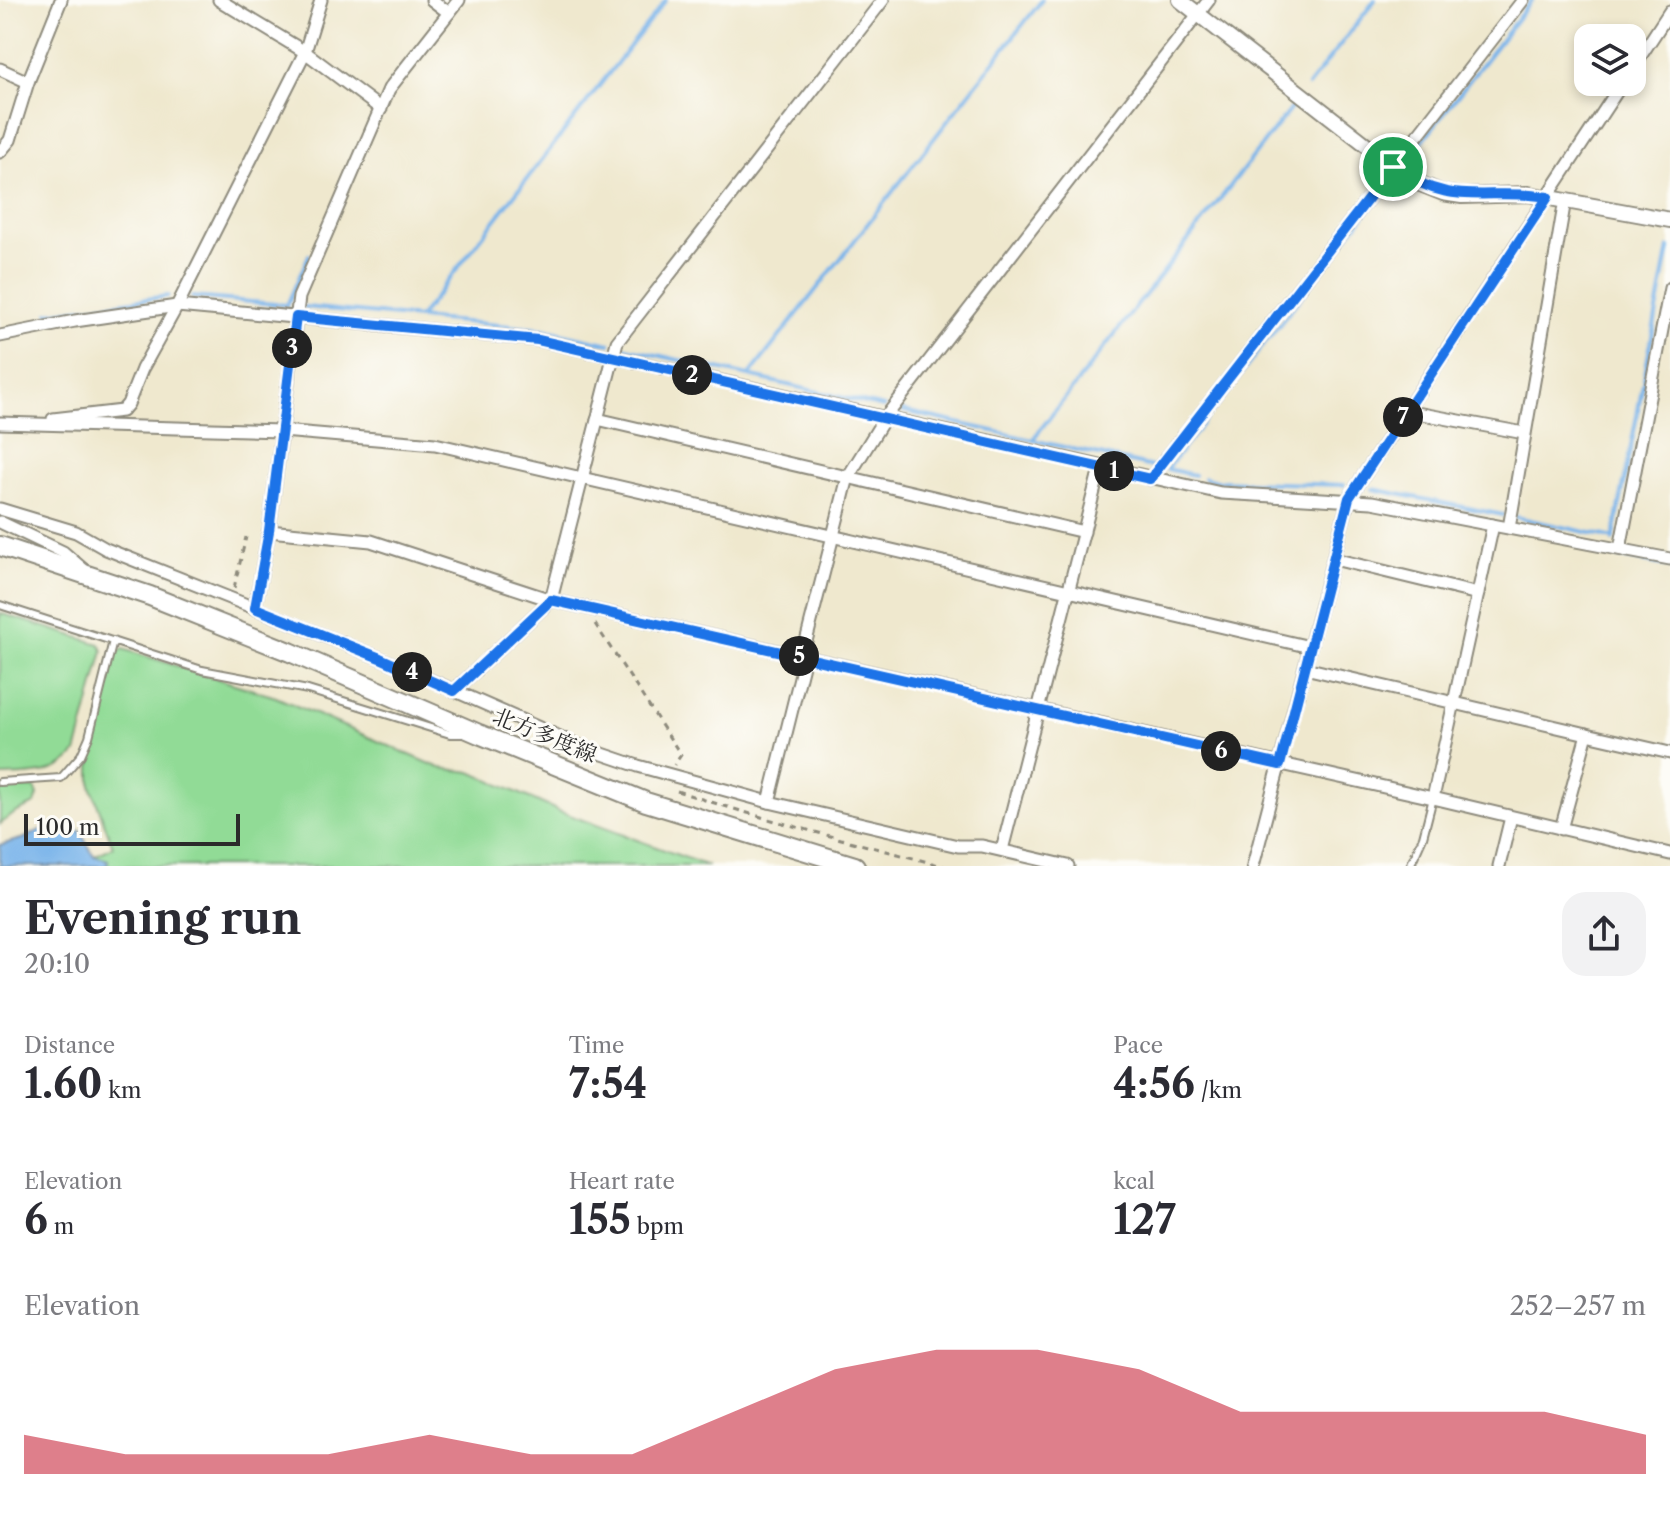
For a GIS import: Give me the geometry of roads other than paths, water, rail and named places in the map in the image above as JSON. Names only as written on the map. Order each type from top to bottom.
[{"type":"main road","name":"北方多度線","points":[[0,546],[150,596],[646,802],[855,866]]},
{"type":"street","points":[[0,152],[10,140],[28,82],[61,0]]},
{"type":"street","points":[[219,0],[305,52],[381,109]]},
{"type":"street","points":[[48,425],[52,419],[122,411],[128,404],[142,369],[305,52],[321,0]]},
{"type":"street","points":[[432,0],[449,13]]},
{"type":"street","points":[[255,608],[269,531],[299,297],[389,89],[459,0]]},
{"type":"street","points":[[454,691],[551,600],[617,342],[883,0]]},
{"type":"street","points":[[1180,0],[1413,181],[1443,193],[1462,196],[1528,194],[1670,220]]},
{"type":"street","points":[[769,802],[848,477],[884,419],[1209,0]]},
{"type":"street","points":[[1150,479],[1523,0]]},
{"type":"street","points":[[1646,48],[1670,11]]},
{"type":"street","points":[[0,69],[28,82]]},
{"type":"street","points":[[1253,866],[1349,498],[1614,96]]},
{"type":"street","points":[[1509,528],[1565,200]]},
{"type":"street","points":[[1620,549],[1670,288]]},
{"type":"street","points":[[0,336],[177,306],[538,340],[1221,493],[1349,498],[1670,559]]},
{"type":"street","points":[[1406,411],[1524,433]]},
{"type":"street","points":[[597,419],[1084,532]]},
{"type":"street","points":[[0,423],[282,431],[435,444],[1310,647]]},
{"type":"street","points":[[1002,850],[1100,468]]},
{"type":"street","points":[[0,509],[76,532],[106,549],[380,658],[585,748],[638,766],[769,802],[958,846],[982,846],[1068,866]]},
{"type":"street","points":[[0,522],[63,552],[92,577]]},
{"type":"street","points":[[1433,798],[1493,525]]},
{"type":"street","points":[[269,531],[371,541],[584,608],[1670,854]]},
{"type":"street","points":[[1334,559],[1478,594]]},
{"type":"street","points":[[1305,668],[1670,753]]},
{"type":"street","points":[[1561,829],[1587,734]]},
{"type":"street","points":[[1499,866],[1511,817]]},
{"type":"lane","points":[[0,605],[202,670],[308,690],[450,734],[479,734]]},
{"type":"lane","points":[[0,782],[61,778],[81,755],[89,737],[113,641]]},
{"type":"lane","points":[[1410,866],[1423,837],[1433,798]]},
{"type":"water","points":[[52,824],[80,831],[94,856],[108,860],[107,866],[0,866],[0,845],[25,838]]},
{"type":"waterway","points":[[305,307],[419,318],[666,0]]},
{"type":"waterway","points":[[749,376],[1042,0]]},
{"type":"waterway","points":[[1308,86],[1375,0]]},
{"type":"waterway","points":[[1410,157],[1532,0]]},
{"type":"waterway","points":[[1033,439],[1295,103]]},
{"type":"waterway","points":[[1194,475],[1167,469],[1387,186]]},
{"type":"waterway","points":[[1613,541],[1669,248]]},
{"type":"waterway","points":[[192,297],[287,305],[309,255]]},
{"type":"waterway","points":[[49,313],[168,296]]},
{"type":"waterway","points":[[419,318],[542,329],[610,344]]},
{"type":"waterway","points":[[622,347],[884,407]]},
{"type":"waterway","points":[[900,410],[1153,467]]},
{"type":"waterway","points":[[1204,478],[1344,485]]},
{"type":"waterway","points":[[1373,489],[1503,515]]},
{"type":"waterway","points":[[1516,517],[1614,538]]},
{"type":"waterway","points":[[1611,553],[1670,566]]}]
